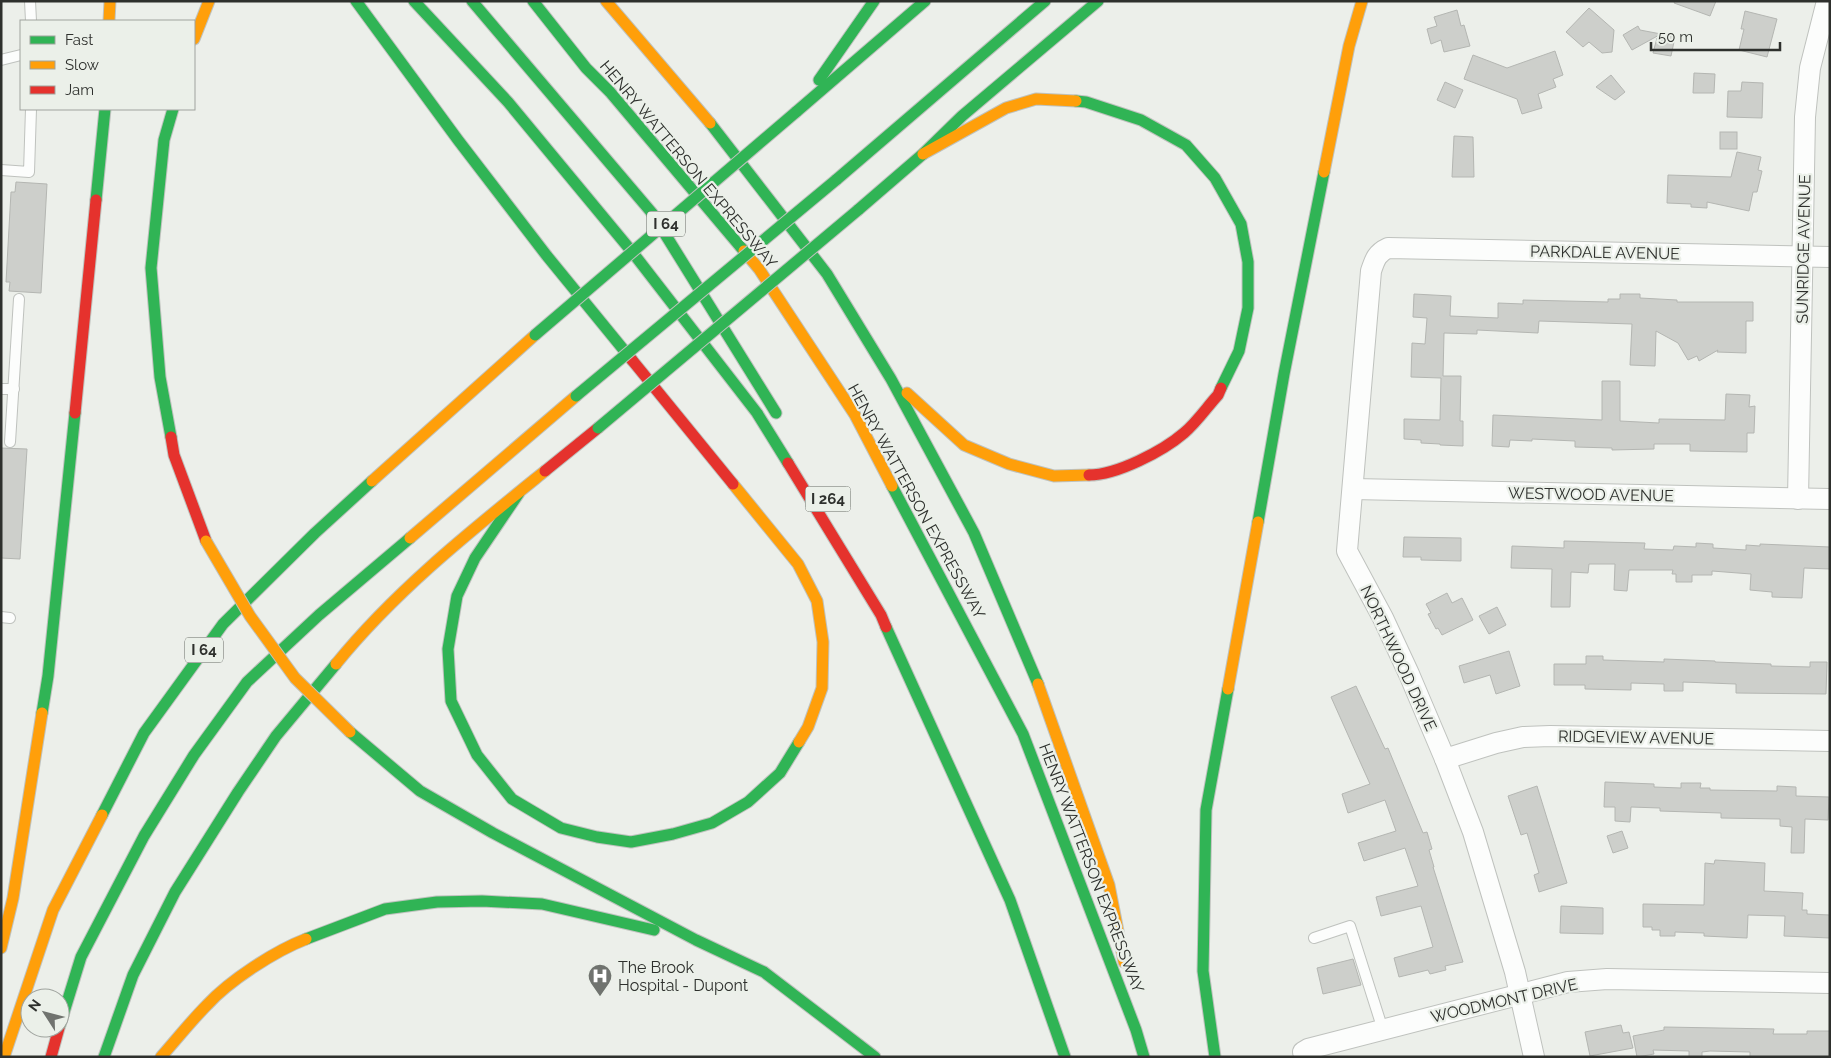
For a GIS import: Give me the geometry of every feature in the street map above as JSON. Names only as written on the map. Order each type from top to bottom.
[{"type":"highway","points":[[109,20],[110,1]]},
{"type":"highway","points":[[195,36],[209,1]]},
{"type":"highway","points":[[356,1],[458,140],[547,256],[798,564],[817,601],[823,642],[822,688],[808,728],[780,773],[748,802],[712,823],[673,834],[631,842],[597,837],[561,828],[512,799],[477,755],[451,701],[448,649],[457,596],[475,558],[519,493]]},
{"type":"highway","points":[[414,1],[508,102],[639,260],[762,421],[881,615],[1010,900],[1065,1057]]},
{"type":"highway","points":[[472,1],[652,213],[782,422]]},
{"type":"highway","name":"HENRY WATTERSON EXPRESSWAY","points":[[533,1],[586,68],[610,92],[760,269],[855,415],[1023,734],[1136,1030],[1144,1057]]},
{"type":"highway","points":[[796,112],[874,1]]},
{"type":"highway","name":"I 64","points":[[4,1057],[53,910],[144,733],[223,624],[315,533],[535,335],[925,1]]},
{"type":"highway","points":[[70,993],[81,956],[144,836],[194,755],[247,682],[319,615],[576,396],[836,180],[1045,1]]},
{"type":"highway","points":[[104,1057],[132,975],[175,892],[276,736],[356,639],[478,526],[858,210],[923,154],[962,116],[1098,1]]},
{"type":"highway","points":[[1215,1057],[1203,970],[1206,810],[1284,374],[1349,46],[1362,1]]},
{"type":"highway","points":[[610,4],[692,101],[827,274],[892,379],[974,533],[1041,691],[1109,885],[1136,1030]]},
{"type":"highway","points":[[892,379],[964,446],[1009,464],[1054,476],[1098,475],[1142,460],[1184,433],[1218,395],[1239,351],[1248,308],[1248,262],[1241,224],[1215,178],[1186,145],[1141,120],[1086,102],[1036,99],[1006,108],[923,154]]},
{"type":"highway","points":[[1,948],[13,898],[48,676],[105,110]]},
{"type":"highway","points":[[173,110],[164,140],[151,268],[160,377],[174,455],[206,541],[250,616],[295,678],[350,732],[420,791],[493,833],[696,940],[764,972],[875,1057]]},
{"type":"highway","points":[[161,1057],[208,1003],[250,969],[293,944],[385,909],[437,902],[473,901],[542,904],[596,915],[696,940]]},
{"type":"highway","points":[[51,1057],[57,1038]]},
{"type":"street","name":"SUNRIDGE AVENUE","points":[[1798,499],[1805,117],[1810,68],[1827,1]]},
{"type":"street","name":"PARKDALE AVENUE","points":[[1380,252],[1388,248],[1830,256]]},
{"type":"street","name":"NORTHWOOD DRIVE","points":[[1380,252],[1375,258],[1371,270],[1347,552],[1383,618],[1409,674],[1445,759],[1476,841],[1520,993],[1534,1057]]},
{"type":"street","name":"WESTWOOD AVENUE","points":[[1353,489],[1830,499]]},
{"type":"street","name":"RIDGEVIEW AVENUE","points":[[1445,759],[1496,743],[1532,736],[1830,741]]},
{"type":"street","name":"WOODMONT DRIVE","points":[[1303,1052],[1520,993],[1568,982],[1607,979],[1830,983]]},
{"type":"lane","points":[[30,1],[31,20]]},
{"type":"lane","points":[[1,60],[20,55]]},
{"type":"lane","points":[[1,170],[29,172],[31,110]]},
{"type":"lane","points":[[10,442],[19,299]]},
{"type":"lane","points":[[1,389],[14,390]]},
{"type":"lane","points":[[1314,938],[1350,926],[1383,1030]]},
{"type":"building","points":[[1675,1],[1716,1],[1710,16],[1674,3]]},
{"type":"building","points":[[1589,8],[1614,30],[1612,52],[1602,53],[1589,42],[1583,47],[1566,32]]},
{"type":"building","points":[[1457,10],[1461,26],[1464,25],[1470,46],[1444,52],[1441,40],[1431,44],[1427,29],[1437,26],[1434,17]]},
{"type":"building","points":[[1745,11],[1777,19],[1767,57],[1739,50],[1744,29],[1741,29]]},
{"type":"building","points":[[1638,26],[1640,30],[1661,34],[1632,50],[1623,35]]},
{"type":"building","points":[[1661,34],[1675,37],[1671,56],[1653,53],[1657,38]]},
{"type":"building","points":[[1555,51],[1563,75],[1553,79],[1556,87],[1538,94],[1542,108],[1522,114],[1517,99],[1464,79],[1473,55],[1507,68]]},
{"type":"building","points":[[1694,73],[1715,74],[1714,93],[1693,93]]},
{"type":"building","points":[[1611,75],[1625,92],[1615,100],[1596,87]]},
{"type":"building","points":[[1445,82],[1463,90],[1455,108],[1437,100]]},
{"type":"building","points":[[1742,82],[1763,83],[1762,118],[1727,117],[1728,91],[1741,91]]},
{"type":"building","points":[[1720,132],[1737,132],[1737,149],[1720,149]]},
{"type":"building","points":[[1454,136],[1473,137],[1474,177],[1452,177]]},
{"type":"building","points":[[1737,152],[1761,157],[1758,170],[1762,171],[1757,192],[1753,192],[1749,211],[1707,202],[1707,208],[1691,207],[1691,204],[1667,203],[1668,175],[1731,177]]},
{"type":"building","points":[[16,182],[47,184],[41,293],[9,291],[10,282],[6,282],[11,192],[15,192]]},
{"type":"building","points":[[1414,294],[1451,296],[1450,316],[1498,318],[1498,303],[1523,304],[1523,300],[1608,302],[1608,299],[1620,299],[1620,294],[1640,294],[1640,298],[1677,300],[1677,302],[1753,302],[1753,321],[1746,321],[1746,353],[1717,352],[1718,350],[1699,361],[1697,356],[1688,360],[1678,343],[1656,331],[1655,366],[1630,365],[1632,324],[1539,321],[1538,333],[1477,330],[1477,334],[1444,333],[1443,376],[1461,376],[1460,421],[1463,421],[1463,446],[1440,445],[1421,443],[1421,440],[1404,439],[1404,419],[1440,420],[1441,378],[1411,377],[1412,343],[1425,344],[1427,318],[1413,317]]},
{"type":"building","points":[[1602,381],[1620,381],[1620,421],[1659,423],[1659,419],[1725,420],[1726,394],[1750,395],[1749,407],[1755,406],[1754,433],[1747,433],[1747,452],[1690,451],[1690,444],[1654,444],[1654,449],[1612,450],[1612,448],[1575,447],[1575,441],[1532,439],[1532,441],[1510,440],[1509,447],[1492,446],[1493,415],[1602,420]]},
{"type":"building","points":[[1,448],[27,449],[20,559],[1,558]]},
{"type":"building","points":[[1404,537],[1461,538],[1461,561],[1421,560],[1421,557],[1403,557]]},
{"type":"building","points":[[1564,541],[1645,543],[1644,549],[1673,550],[1674,546],[1696,547],[1696,543],[1713,544],[1713,548],[1746,550],[1746,545],[1760,546],[1760,544],[1830,547],[1830,569],[1804,568],[1802,598],[1772,597],[1772,592],[1750,590],[1751,574],[1712,571],[1712,575],[1692,575],[1692,582],[1676,582],[1676,574],[1672,574],[1673,570],[1629,570],[1627,591],[1614,590],[1615,564],[1589,564],[1588,573],[1571,572],[1570,607],[1551,607],[1552,569],[1511,568],[1512,546],[1564,548]]},
{"type":"building","points":[[1447,593],[1452,603],[1462,598],[1473,620],[1442,635],[1438,628],[1436,629],[1428,614],[1431,613],[1426,604]]},
{"type":"building","points":[[1497,607],[1506,625],[1489,634],[1479,616]]},
{"type":"building","points":[[1509,651],[1520,686],[1496,694],[1490,675],[1464,683],[1459,666]]},
{"type":"building","points":[[1586,656],[1603,656],[1603,660],[1664,662],[1664,659],[1810,667],[1810,662],[1827,662],[1826,694],[1736,693],[1736,684],[1683,682],[1683,691],[1664,691],[1664,684],[1631,683],[1631,690],[1585,689],[1585,685],[1554,685],[1554,664],[1586,664]]},
{"type":"building","points":[[1356,686],[1385,749],[1388,748],[1423,833],[1427,832],[1432,849],[1429,850],[1433,867],[1463,962],[1445,966],[1446,970],[1430,974],[1428,970],[1399,977],[1394,958],[1433,947],[1421,906],[1381,916],[1376,897],[1418,886],[1405,848],[1364,861],[1358,843],[1396,831],[1385,800],[1348,813],[1342,794],[1370,784],[1331,697]]},
{"type":"building","points":[[1605,782],[1654,784],[1654,787],[1681,788],[1681,783],[1701,783],[1700,788],[1710,788],[1710,790],[1777,791],[1777,786],[1796,787],[1796,796],[1829,797],[1828,820],[1805,819],[1804,853],[1791,853],[1792,827],[1780,826],[1780,819],[1721,818],[1721,813],[1660,811],[1660,808],[1631,807],[1630,822],[1615,821],[1615,807],[1604,807]]},
{"type":"building","points":[[1537,786],[1567,883],[1539,892],[1534,875],[1539,873],[1527,833],[1521,835],[1508,796]]},
{"type":"building","points":[[1622,831],[1628,848],[1613,853],[1607,836]]},
{"type":"building","points":[[1715,860],[1765,863],[1764,891],[1803,893],[1802,910],[1807,910],[1807,914],[1830,915],[1830,938],[1784,936],[1785,916],[1748,915],[1747,938],[1704,936],[1704,933],[1675,932],[1675,936],[1660,936],[1660,930],[1652,930],[1652,927],[1643,927],[1643,904],[1704,905],[1705,863],[1714,864]]},
{"type":"building","points":[[1561,906],[1603,908],[1603,934],[1560,933]]},
{"type":"building","points":[[1353,959],[1361,985],[1323,994],[1317,968]]},
{"type":"building","points":[[1621,1025],[1623,1033],[1629,1032],[1633,1048],[1590,1056],[1585,1032]]},
{"type":"building","points":[[1664,1027],[1774,1029],[1773,1034],[1807,1034],[1807,1031],[1830,1031],[1830,1057],[1750,1057],[1750,1052],[1710,1051],[1702,1052],[1702,1057],[1689,1057],[1689,1051],[1653,1050],[1654,1054],[1637,1057],[1633,1036],[1664,1030]]},
{"type":"traffic: fast","points":[[356,1],[458,140],[547,256],[632,360]]},
{"type":"traffic: fast","points":[[414,1],[508,102],[633,253],[757,413],[788,463]]},
{"type":"traffic: fast","points":[[472,1],[652,213],[776,413]]},
{"type":"traffic: fast","points":[[533,1],[586,68],[610,92],[744,251]]},
{"type":"traffic: fast","points":[[819,80],[874,1]]},
{"type":"traffic: fast","points":[[796,112],[925,1]]},
{"type":"traffic: fast","points":[[836,180],[1045,1]]},
{"type":"traffic: fast","points":[[858,210],[923,154],[962,116],[1098,1]]},
{"type":"traffic: fast","points":[[1076,101],[1086,102],[1141,120],[1186,145],[1215,178],[1241,224],[1248,262],[1248,308],[1239,351],[1221,388]]},
{"type":"traffic: fast","points":[[96,200],[105,110]]},
{"type":"traffic: fast","points":[[171,437],[160,377],[151,268],[164,140],[173,110]]},
{"type":"traffic: fast","points":[[535,335],[796,112]]},
{"type":"traffic: fast","points":[[710,123],[827,274],[891,379],[974,533],[1038,684]]},
{"type":"traffic: fast","points":[[1258,522],[1284,374],[1324,172]]},
{"type":"traffic: fast","points":[[576,396],[836,180]]},
{"type":"traffic: fast","points":[[598,428],[858,210]]},
{"type":"traffic: fast","points":[[42,713],[48,676],[75,413]]},
{"type":"traffic: fast","points":[[102,815],[144,733],[223,624],[315,533],[372,481]]},
{"type":"traffic: fast","points":[[892,486],[1023,734],[1136,1030],[1144,1057]]},
{"type":"traffic: fast","points":[[519,493],[475,558],[457,596],[448,649],[451,701],[477,755],[512,799],[561,828],[597,837],[631,842],[673,834],[712,823],[748,802],[780,773],[799,742]]},
{"type":"traffic: fast","points":[[70,993],[81,957],[144,836],[194,755],[247,682],[319,615],[410,538]]},
{"type":"traffic: fast","points":[[886,627],[1010,900],[1065,1057]]},
{"type":"traffic: fast","points":[[104,1057],[133,975],[175,892],[276,736],[336,664]]},
{"type":"traffic: fast","points":[[1215,1057],[1203,971],[1206,810],[1228,689]]},
{"type":"traffic: fast","points":[[350,732],[420,791],[493,833],[696,940],[764,972],[875,1057]]},
{"type":"traffic: fast","points":[[306,939],[385,909],[437,902],[482,901],[542,904],[654,930]]},
{"type":"traffic: slow","points":[[109,20],[110,1]]},
{"type":"traffic: slow","points":[[195,36],[209,1]]},
{"type":"traffic: slow","points":[[606,1],[710,123]]},
{"type":"traffic: slow","points":[[1324,172],[1349,46],[1362,1]]},
{"type":"traffic: slow","points":[[923,154],[1006,108],[1036,99],[1076,101]]},
{"type":"traffic: slow","points":[[744,251],[759,269],[855,415],[892,486]]},
{"type":"traffic: slow","points":[[372,481],[535,335]]},
{"type":"traffic: slow","points":[[907,393],[964,445],[1009,464],[1054,476],[1089,475]]},
{"type":"traffic: slow","points":[[410,538],[576,396]]},
{"type":"traffic: slow","points":[[336,664],[383,611],[409,586],[462,539],[545,471]]},
{"type":"traffic: slow","points":[[733,484],[798,564],[817,601],[823,642],[822,688],[808,727],[799,742]]},
{"type":"traffic: slow","points":[[1228,689],[1258,522]]},
{"type":"traffic: slow","points":[[206,541],[250,616],[295,678],[350,732]]},
{"type":"traffic: slow","points":[[1038,684],[1109,885],[1124,962]]},
{"type":"traffic: slow","points":[[1,948],[13,898],[42,713]]},
{"type":"traffic: slow","points":[[4,1057],[53,910],[102,815]]},
{"type":"traffic: slow","points":[[161,1057],[201,1011],[240,976],[267,959],[306,939]]},
{"type":"traffic: jam","points":[[75,413],[96,200]]},
{"type":"traffic: jam","points":[[632,360],[733,484]]},
{"type":"traffic: jam","points":[[1089,475],[1113,471],[1139,461],[1175,440],[1193,424],[1218,395],[1221,388]]},
{"type":"traffic: jam","points":[[545,471],[598,428]]},
{"type":"traffic: jam","points":[[171,437],[174,455],[206,541]]},
{"type":"traffic: jam","points":[[788,463],[881,615],[886,627]]},
{"type":"traffic: jam","points":[[51,1057],[56,1038]]},
{"type":"place","name":"The Brook Hospital - Dupont","points":[[600,997]]}]
